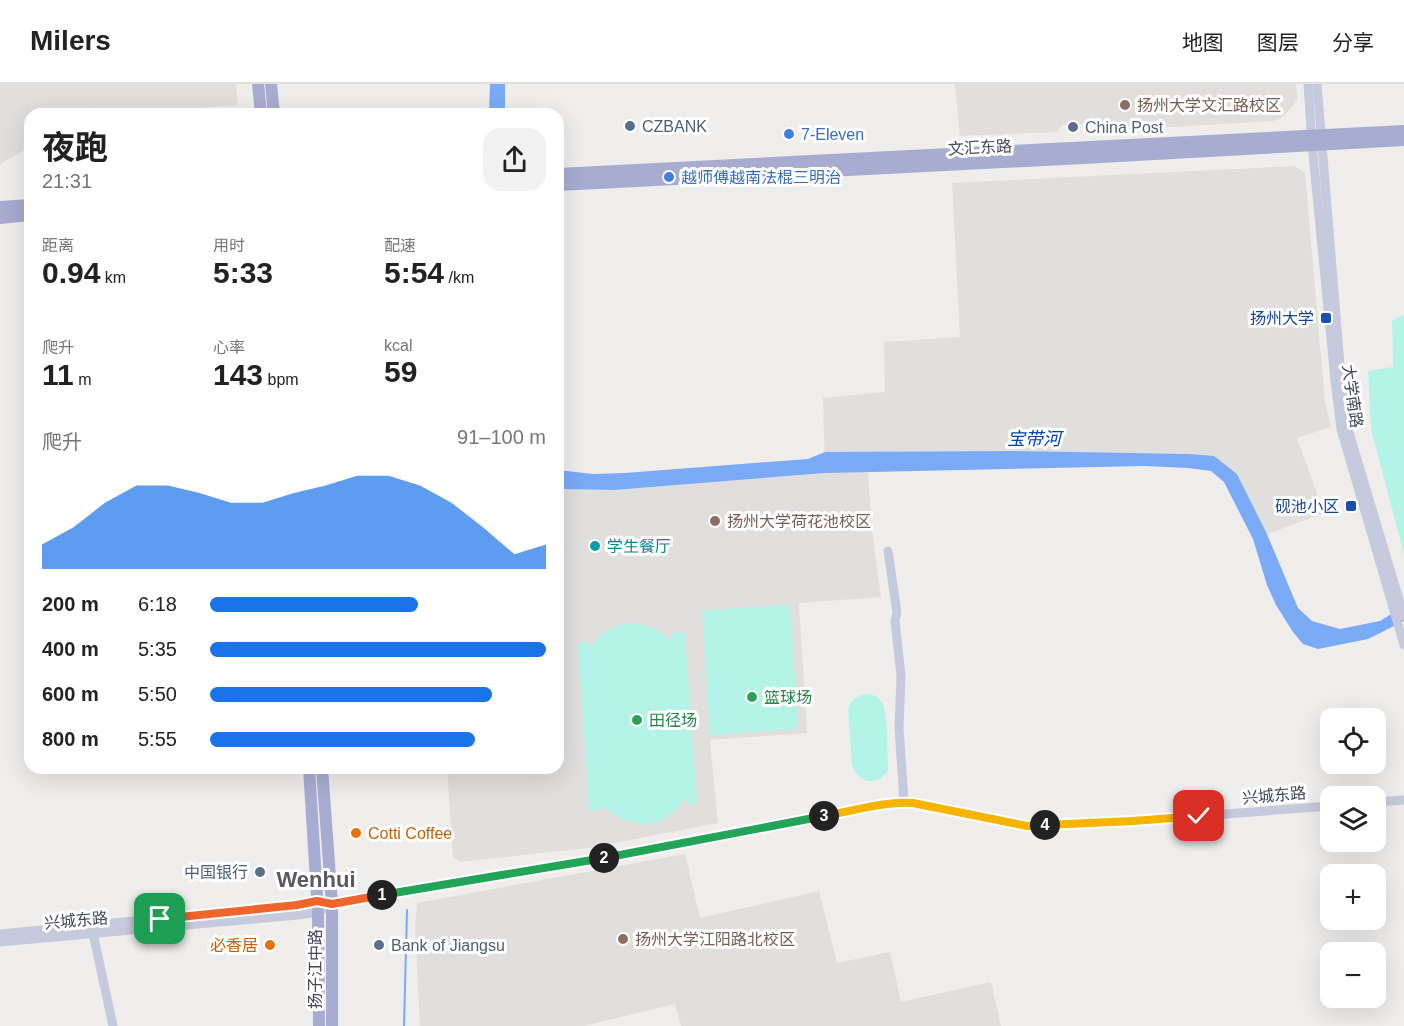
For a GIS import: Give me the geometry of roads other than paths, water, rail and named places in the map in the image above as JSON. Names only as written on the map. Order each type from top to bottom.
[{"type":"main road","points":[[258,84],[260,108]]},
{"type":"main road","points":[[271,84],[273,108]]},
{"type":"main road","name":"文汇东路","points":[[564,185],[1083,158],[1404,131]]},
{"type":"main road","name":"文汇东路","points":[[564,174],[1082,148],[1316,140],[1404,140]]},
{"type":"main road","points":[[0,207],[24,205]]},
{"type":"main road","points":[[0,218],[24,216]]},
{"type":"main road","name":"扬子江中路","points":[[309,774],[318,907],[319,1026]]},
{"type":"main road","name":"扬子江中路","points":[[322,774],[332,904],[332,1026]]},
{"type":"street","points":[[1308,84],[1316,140]]},
{"type":"street","points":[[1316,140],[1317,84]]},
{"type":"street","name":"大学南路","points":[[1316,140],[1341,429],[1396,605],[1404,645]]},
{"type":"street","points":[[888,551],[897,613],[895,621],[901,676],[899,727],[904,802]]},
{"type":"street","name":"大学南路","points":[[1396,605],[1404,616]]},
{"type":"street","points":[[1386,801],[1404,800]]},
{"type":"street","name":"兴城东路","points":[[0,942],[318,907],[672,846],[904,802],[1027,826],[1133,821],[1320,807]]},
{"type":"street","name":"兴城东路","points":[[0,934],[297,905],[318,907]]},
{"type":"street","points":[[93,933],[113,1026]]},
{"type":"water","points":[[490,84],[505,84],[505,108],[489,108]]},
{"type":"water","points":[[1016,451],[1214,456],[1237,474],[1267,534],[1298,608],[1312,621],[1340,629],[1380,621],[1404,606],[1404,621],[1368,639],[1318,649],[1303,644],[1276,605],[1267,585],[1253,539],[1224,482],[1211,471],[1144,466],[825,473],[614,490],[564,489],[564,471],[593,474],[625,473],[808,459],[825,452]]},
{"type":"waterway","points":[[404,1026],[407,910]]},
{"type":"place","name":"扬州大学文汇路校区","points":[[1125,105]]},
{"type":"place","name":"CZBANK","points":[[630,126]]},
{"type":"place","name":"China Post","points":[[1073,127]]},
{"type":"place","name":"7-Eleven","points":[[789,134]]},
{"type":"place","name":"越师傅越南法棍三明治","points":[[669,177]]},
{"type":"place","name":"扬州大学","points":[[1326,318]]},
{"type":"place","name":"砚池小区","points":[[1351,506]]},
{"type":"place","name":"扬州大学荷花池校区","points":[[715,521]]},
{"type":"place","name":"学生餐厅","points":[[595,546]]},
{"type":"place","name":"篮球场","points":[[752,697]]},
{"type":"place","name":"田径场","points":[[637,720]]},
{"type":"place","name":"Cotti Coffee","points":[[356,833]]},
{"type":"place","name":"中国银行","points":[[260,872]]},
{"type":"place","name":"扬州大学江阳路北校区","points":[[623,939]]},
{"type":"place","name":"必香居","points":[[270,945]]},
{"type":"place","name":"Bank of Jiangsu","points":[[379,945]]},
{"type":"district","name":"Wenhui","points":[[316,879]]},
{"type":"water label","name":"宝带河","points":[[1034,439]]}]
